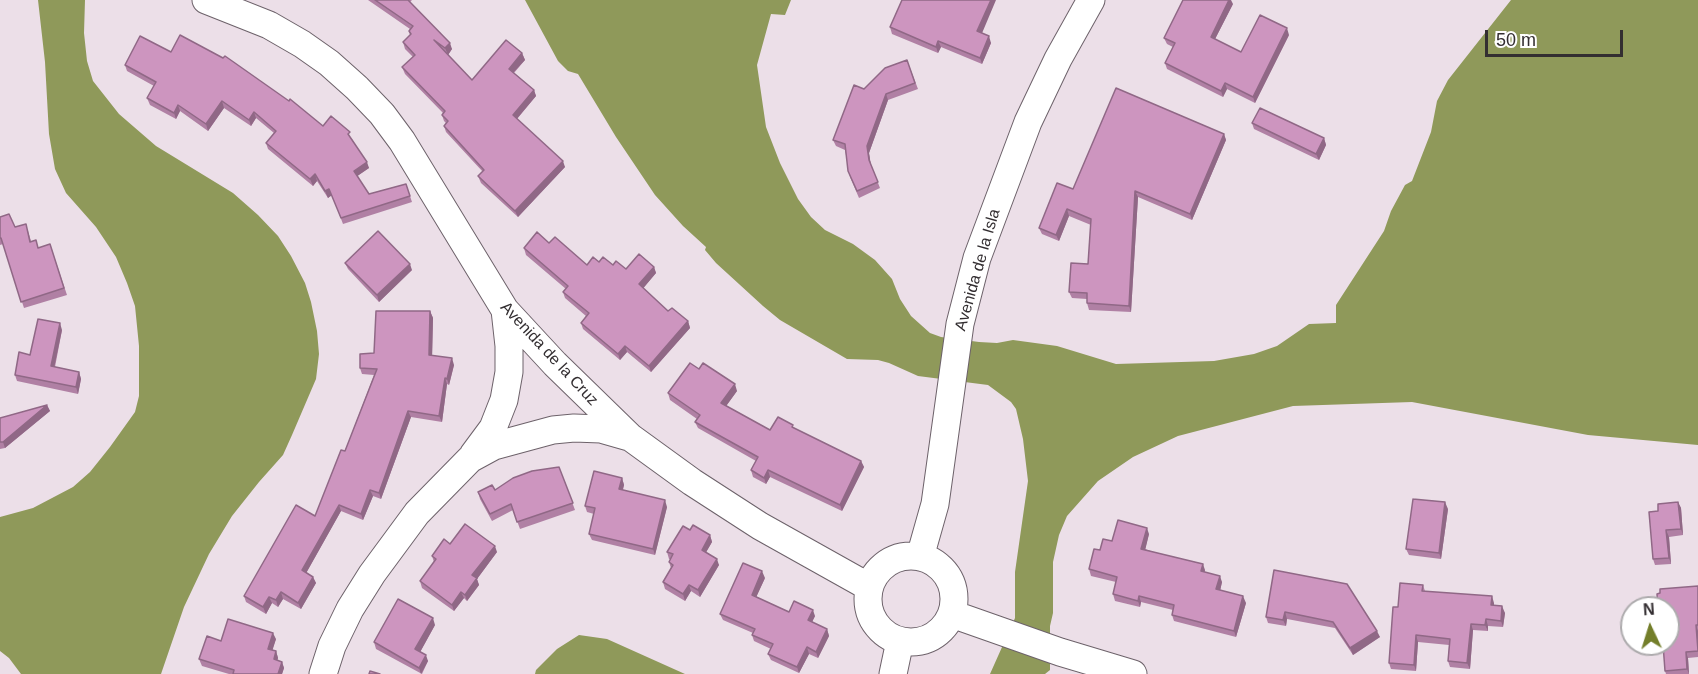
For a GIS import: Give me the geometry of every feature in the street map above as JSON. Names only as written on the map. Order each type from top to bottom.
[{"type":"street","name":"Avenida de la Cruz","points":[[206,0],[269,25],[285,34],[329,63],[357,88],[402,141],[505,310],[555,364],[630,437],[692,482],[760,526],[869,587]]},
{"type":"street","name":"Avenida de la Isla","points":[[920,557],[935,504],[960,324],[977,258],[1028,122],[1058,59],[1091,0]]},
{"type":"street","points":[[323,674],[332,646],[350,609],[372,574],[417,513],[470,459],[493,428],[504,400],[508,372],[509,346],[505,310]]},
{"type":"street","points":[[470,459],[494,446],[553,430],[601,429],[630,437]]},
{"type":"street","points":[[907,556],[920,557],[941,568],[949,578],[954,595],[952,614],[946,625],[931,637],[912,642],[900,641],[889,636],[873,620],[868,598],[869,587],[883,566],[894,559],[907,556]]},
{"type":"street","points":[[952,614],[1060,652],[1133,674]]},
{"type":"street","points":[[893,674],[900,641]]},
{"type":"shaded area","points":[[38,0],[85,0],[84,33],[87,61],[93,81],[119,114],[156,146],[233,193],[278,236],[305,283],[317,331],[319,354],[316,379],[283,455],[232,516],[209,554],[184,607],[161,674],[21,674],[9,658],[0,651],[0,517],[33,508],[73,487],[90,472],[110,447],[135,412],[139,396],[139,346],[135,306],[127,283],[116,257],[96,227],[66,193],[55,169],[49,134],[45,62]]},
{"type":"shaded area","points":[[525,0],[791,0],[785,15],[771,14],[757,65],[766,127],[780,163],[798,199],[811,217],[825,230],[853,244],[875,260],[892,279],[900,299],[911,316],[930,333],[941,337],[979,342],[997,343],[1013,340],[1057,346],[1116,364],[1214,361],[1254,354],[1277,346],[1309,324],[1336,323],[1336,305],[1384,231],[1391,211],[1405,185],[1412,181],[1431,132],[1437,101],[1448,80],[1511,0],[1698,0],[1698,445],[1588,435],[1412,402],[1293,406],[1178,436],[1133,457],[1098,481],[1067,516],[1059,535],[1053,562],[1050,670],[1045,674],[990,674],[1015,618],[1015,572],[1028,481],[1023,439],[1016,409],[1011,402],[988,385],[918,376],[878,360],[847,359],[780,320],[763,306],[716,263],[705,250],[706,247],[655,195],[578,74],[568,71],[558,61]]},
{"type":"shaded area","points":[[579,635],[607,639],[685,674],[535,674],[536,670],[557,649]]},
{"type":"building","points":[[375,0],[408,0],[450,43],[445,48],[434,40],[472,80],[506,40],[522,53],[509,69],[534,90],[513,115],[563,161],[515,211],[478,176],[484,170],[444,126],[448,121],[442,115],[445,111],[402,67],[415,55],[403,42],[411,34],[409,31],[413,26]]},
{"type":"building","points":[[902,0],[991,0],[977,31],[989,36],[980,58],[938,41],[936,47],[890,27]]},
{"type":"building","points":[[1183,0],[1229,0],[1211,37],[1241,52],[1260,15],[1287,28],[1253,97],[1225,83],[1221,91],[1165,63],[1175,43],[1164,38]]},
{"type":"building","points":[[180,35],[223,58],[225,56],[289,101],[290,99],[323,126],[331,116],[350,132],[348,134],[367,162],[354,171],[369,194],[406,184],[410,196],[341,218],[329,189],[325,191],[315,174],[310,179],[266,143],[276,131],[254,112],[249,120],[222,101],[206,124],[178,105],[174,113],[147,98],[156,82],[125,65],[140,36],[171,52]]},
{"type":"building","points":[[907,60],[915,83],[886,94],[867,146],[869,160],[878,182],[857,191],[848,171],[845,144],[833,140],[854,85],[864,89],[885,68]]},
{"type":"building","points":[[1116,88],[1224,134],[1190,214],[1135,191],[1129,306],[1087,303],[1087,293],[1069,292],[1071,263],[1088,264],[1091,219],[1067,209],[1056,235],[1039,228],[1057,183],[1073,189]]},
{"type":"building","points":[[1260,108],[1324,138],[1316,154],[1252,123]]},
{"type":"building","points":[[9,214],[15,227],[26,224],[30,242],[36,240],[38,248],[50,244],[64,288],[21,302],[0,238],[0,217]]},
{"type":"building","points":[[378,231],[410,264],[377,295],[345,263]]},
{"type":"building","points":[[537,232],[549,243],[555,237],[587,265],[593,257],[599,262],[603,257],[613,265],[616,261],[626,269],[639,254],[654,267],[639,284],[668,311],[672,308],[688,321],[649,366],[625,346],[618,354],[581,323],[589,313],[563,292],[568,286],[524,248]]},
{"type":"building","points":[[376,311],[430,311],[429,355],[452,358],[447,379],[445,378],[439,416],[408,411],[379,493],[370,490],[361,514],[339,505],[302,570],[313,577],[298,603],[281,592],[276,600],[269,597],[263,607],[244,596],[296,505],[315,516],[341,450],[345,451],[377,369],[360,368],[360,354],[374,353]]},
{"type":"building","points":[[38,319],[60,323],[51,366],[79,372],[76,387],[15,375],[19,352],[30,355]]},
{"type":"building","points":[[690,363],[699,369],[703,363],[735,384],[721,403],[770,430],[778,417],[793,425],[792,427],[861,461],[840,505],[768,470],[764,478],[751,470],[758,457],[695,422],[700,415],[668,393]]},
{"type":"building","points":[[47,405],[3,442],[0,442],[0,418]]},
{"type":"building","points":[[559,467],[573,503],[517,522],[511,504],[490,514],[478,492],[492,485],[495,490],[513,478],[532,471]]},
{"type":"building","points":[[594,471],[622,478],[619,489],[665,500],[653,549],[589,534],[595,508],[585,506]]},
{"type":"building","points":[[1413,499],[1445,502],[1439,553],[1406,549]]},
{"type":"building","points":[[1678,502],[1681,529],[1666,530],[1669,558],[1653,559],[1649,512],[1658,511],[1658,504]]},
{"type":"building","points":[[1118,520],[1147,528],[1141,549],[1203,564],[1201,571],[1220,576],[1216,589],[1243,596],[1234,631],[1172,615],[1174,605],[1139,596],[1138,601],[1113,594],[1117,577],[1089,569],[1094,549],[1100,550],[1103,539],[1112,541]]},
{"type":"building","points":[[465,524],[495,546],[472,575],[477,578],[465,595],[461,592],[452,605],[420,581],[436,559],[432,556],[444,539],[450,544]]},
{"type":"building","points":[[693,525],[710,535],[702,550],[717,559],[698,590],[689,585],[683,594],[663,582],[673,565],[669,562],[673,554],[667,552],[683,526],[690,530]]},
{"type":"building","points":[[743,563],[762,571],[752,595],[789,612],[794,601],[813,610],[808,620],[827,629],[816,652],[807,647],[797,667],[768,654],[773,644],[752,635],[755,629],[720,614]]},
{"type":"building","points":[[1274,570],[1347,584],[1377,631],[1350,648],[1333,622],[1285,612],[1283,620],[1266,617]]},
{"type":"building","points":[[1400,583],[1423,585],[1422,591],[1492,596],[1491,605],[1502,606],[1501,621],[1486,619],[1485,625],[1471,624],[1467,663],[1448,661],[1450,639],[1416,635],[1414,665],[1389,663],[1393,607],[1398,607]]},
{"type":"building","points":[[1698,586],[1698,625],[1696,625],[1698,651],[1686,652],[1687,669],[1665,671],[1664,656],[1680,656],[1680,596],[1657,596],[1660,589]]},
{"type":"building","points":[[398,599],[433,618],[415,649],[426,655],[419,668],[374,642]]},
{"type":"building","points":[[228,619],[273,633],[268,649],[276,651],[274,659],[282,662],[278,674],[233,674],[234,670],[199,659],[207,636],[221,641]]}]
